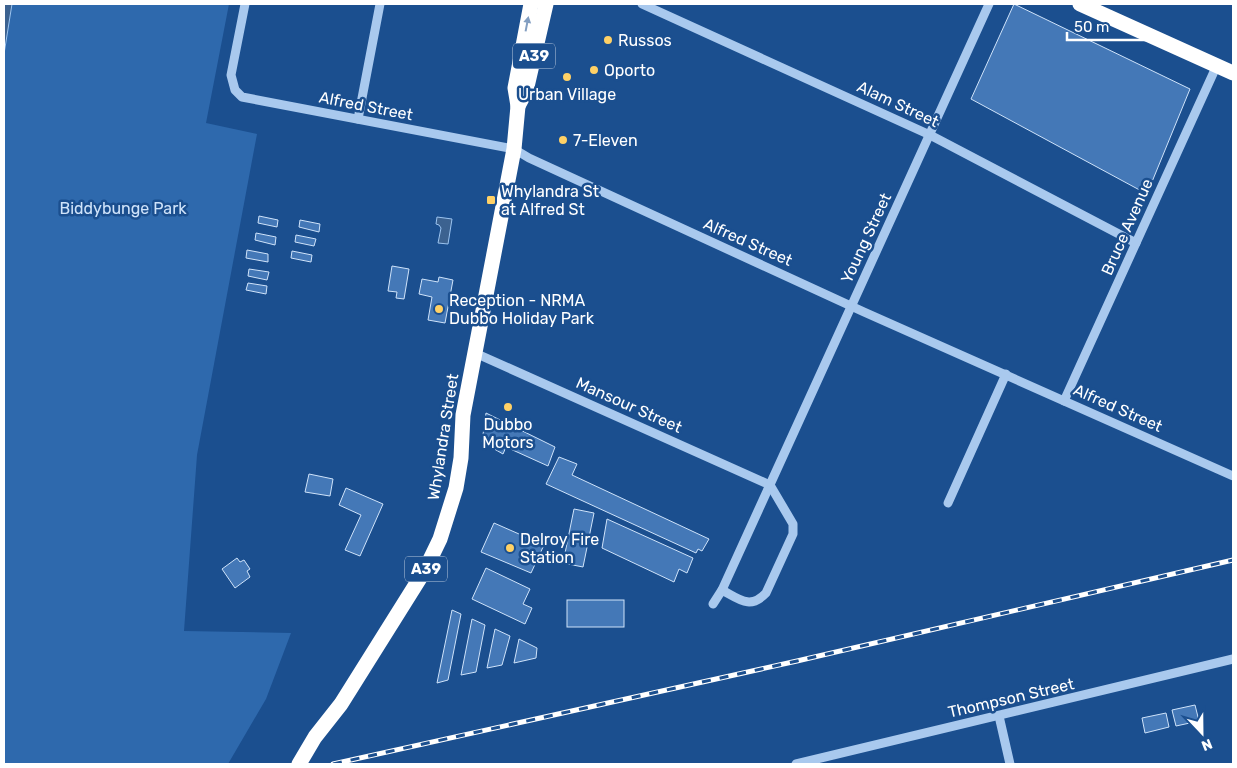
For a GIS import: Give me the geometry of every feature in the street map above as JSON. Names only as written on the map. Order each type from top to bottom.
[{"type":"highway","name":"Whylandra Street","points":[[299,764],[315,737],[340,704],[403,608],[425,570],[440,538],[456,488],[461,458],[463,414],[514,149],[518,106],[515,88],[531,4]]},
{"type":"highway","name":"Whylandra Street","points":[[518,106],[526,90],[546,4]]},
{"type":"highway","points":[[1080,4],[1233,73]]},
{"type":"street","name":"Alfred Street","points":[[245,4],[231,74],[235,90],[242,97],[514,149],[529,158],[852,306],[1233,476]]},
{"type":"street","points":[[358,119],[380,4]]},
{"type":"street","name":"Alam Street","points":[[642,4],[930,135],[1136,243]]},
{"type":"street","name":"Young Street","points":[[713,604],[722,590],[989,4]]},
{"type":"street","name":"Bruce Avenue","points":[[1064,401],[1217,65]]},
{"type":"street","name":"Mansour Street","points":[[475,353],[770,485]]},
{"type":"street","points":[[948,503],[1006,374]]},
{"type":"street","points":[[722,590],[748,603],[756,602],[766,593],[793,534],[793,524],[770,485]]},
{"type":"street","name":"Thompson Street","points":[[796,764],[1233,659]]},
{"type":"street","points":[[999,716],[1010,764]]},
{"type":"green space","name":"Biddybunge Park","points":[[12,4],[229,4],[206,123],[257,134],[197,455],[184,631],[291,633],[266,699],[228,764],[4,764],[4,54]]},
{"type":"shaded area","points":[[4,4],[12,4],[4,54]]},
{"type":"shaded area","points":[[437,217],[452,219],[448,244],[438,243],[441,228],[436,224]]},
{"type":"building","points":[[1014,4],[1190,89],[1147,194],[971,99]]},
{"type":"building","points":[[259,216],[278,220],[277,227],[258,223]]},
{"type":"building","points":[[300,220],[320,224],[319,232],[299,227]]},
{"type":"building","points":[[256,233],[276,237],[275,245],[255,240]]},
{"type":"building","points":[[296,235],[316,239],[314,246],[295,242]]},
{"type":"building","points":[[247,250],[268,254],[268,262],[246,258]]},
{"type":"building","points":[[292,251],[312,255],[311,262],[291,258]]},
{"type":"building","points":[[392,266],[409,269],[404,299],[396,298],[397,292],[388,291]]},
{"type":"building","points":[[249,269],[269,272],[267,280],[248,276]]},
{"type":"building","name":"Reception - NRMA Dubbo Holiday Park","points":[[439,277],[453,280],[445,323],[428,320],[432,297],[419,294],[422,279],[438,282]]},
{"type":"building","points":[[248,283],[267,286],[266,294],[246,290]]},
{"type":"building","points":[[486,413],[555,447],[548,466],[506,447],[503,454],[482,442]]},
{"type":"building","points":[[559,457],[577,464],[572,475],[709,539],[702,551],[698,549],[696,553],[546,484]]},
{"type":"building","points":[[309,474],[333,479],[330,496],[305,492]]},
{"type":"building","points":[[346,488],[383,504],[360,556],[345,550],[361,515],[339,505]]},
{"type":"building","points":[[574,509],[594,513],[583,567],[563,563]]},
{"type":"building","points":[[607,519],[693,558],[687,573],[679,569],[674,582],[602,548]]},
{"type":"building","points":[[494,523],[544,545],[531,573],[481,552]]},
{"type":"building","points":[[237,558],[240,562],[244,560],[250,569],[247,571],[250,577],[235,588],[222,569]]},
{"type":"building","points":[[486,568],[530,589],[523,604],[532,608],[525,624],[472,599]]},
{"type":"building","points":[[567,600],[624,600],[624,627],[567,627]]},
{"type":"building","points":[[452,610],[461,614],[448,680],[437,683]]},
{"type":"building","points":[[472,619],[485,625],[476,672],[461,675]]},
{"type":"building","points":[[495,629],[510,636],[502,665],[487,668]]},
{"type":"building","points":[[519,639],[537,648],[536,658],[514,663]]},
{"type":"building","points":[[1195,705],[1199,721],[1176,726],[1172,710]]},
{"type":"building","points":[[1166,713],[1169,727],[1145,733],[1142,718]]},
{"type":"railway","points":[[333,764],[797,661],[1233,560]]},
{"type":"place","name":"Russos","points":[[608,40]]},
{"type":"place","name":"Oporto","points":[[594,70]]},
{"type":"place","name":"Urban Village","points":[[567,77]]},
{"type":"place","name":"7-Eleven","points":[[563,140]]},
{"type":"place","name":"Whylandra St at Alfred St","points":[[491,200]]},
{"type":"place","name":"Reception - NRMA Dubbo Holiday Park","points":[[439,309]]},
{"type":"place","name":"Dubbo Motors","points":[[508,407]]},
{"type":"place","name":"Delroy Fire Station","points":[[510,548]]}]
